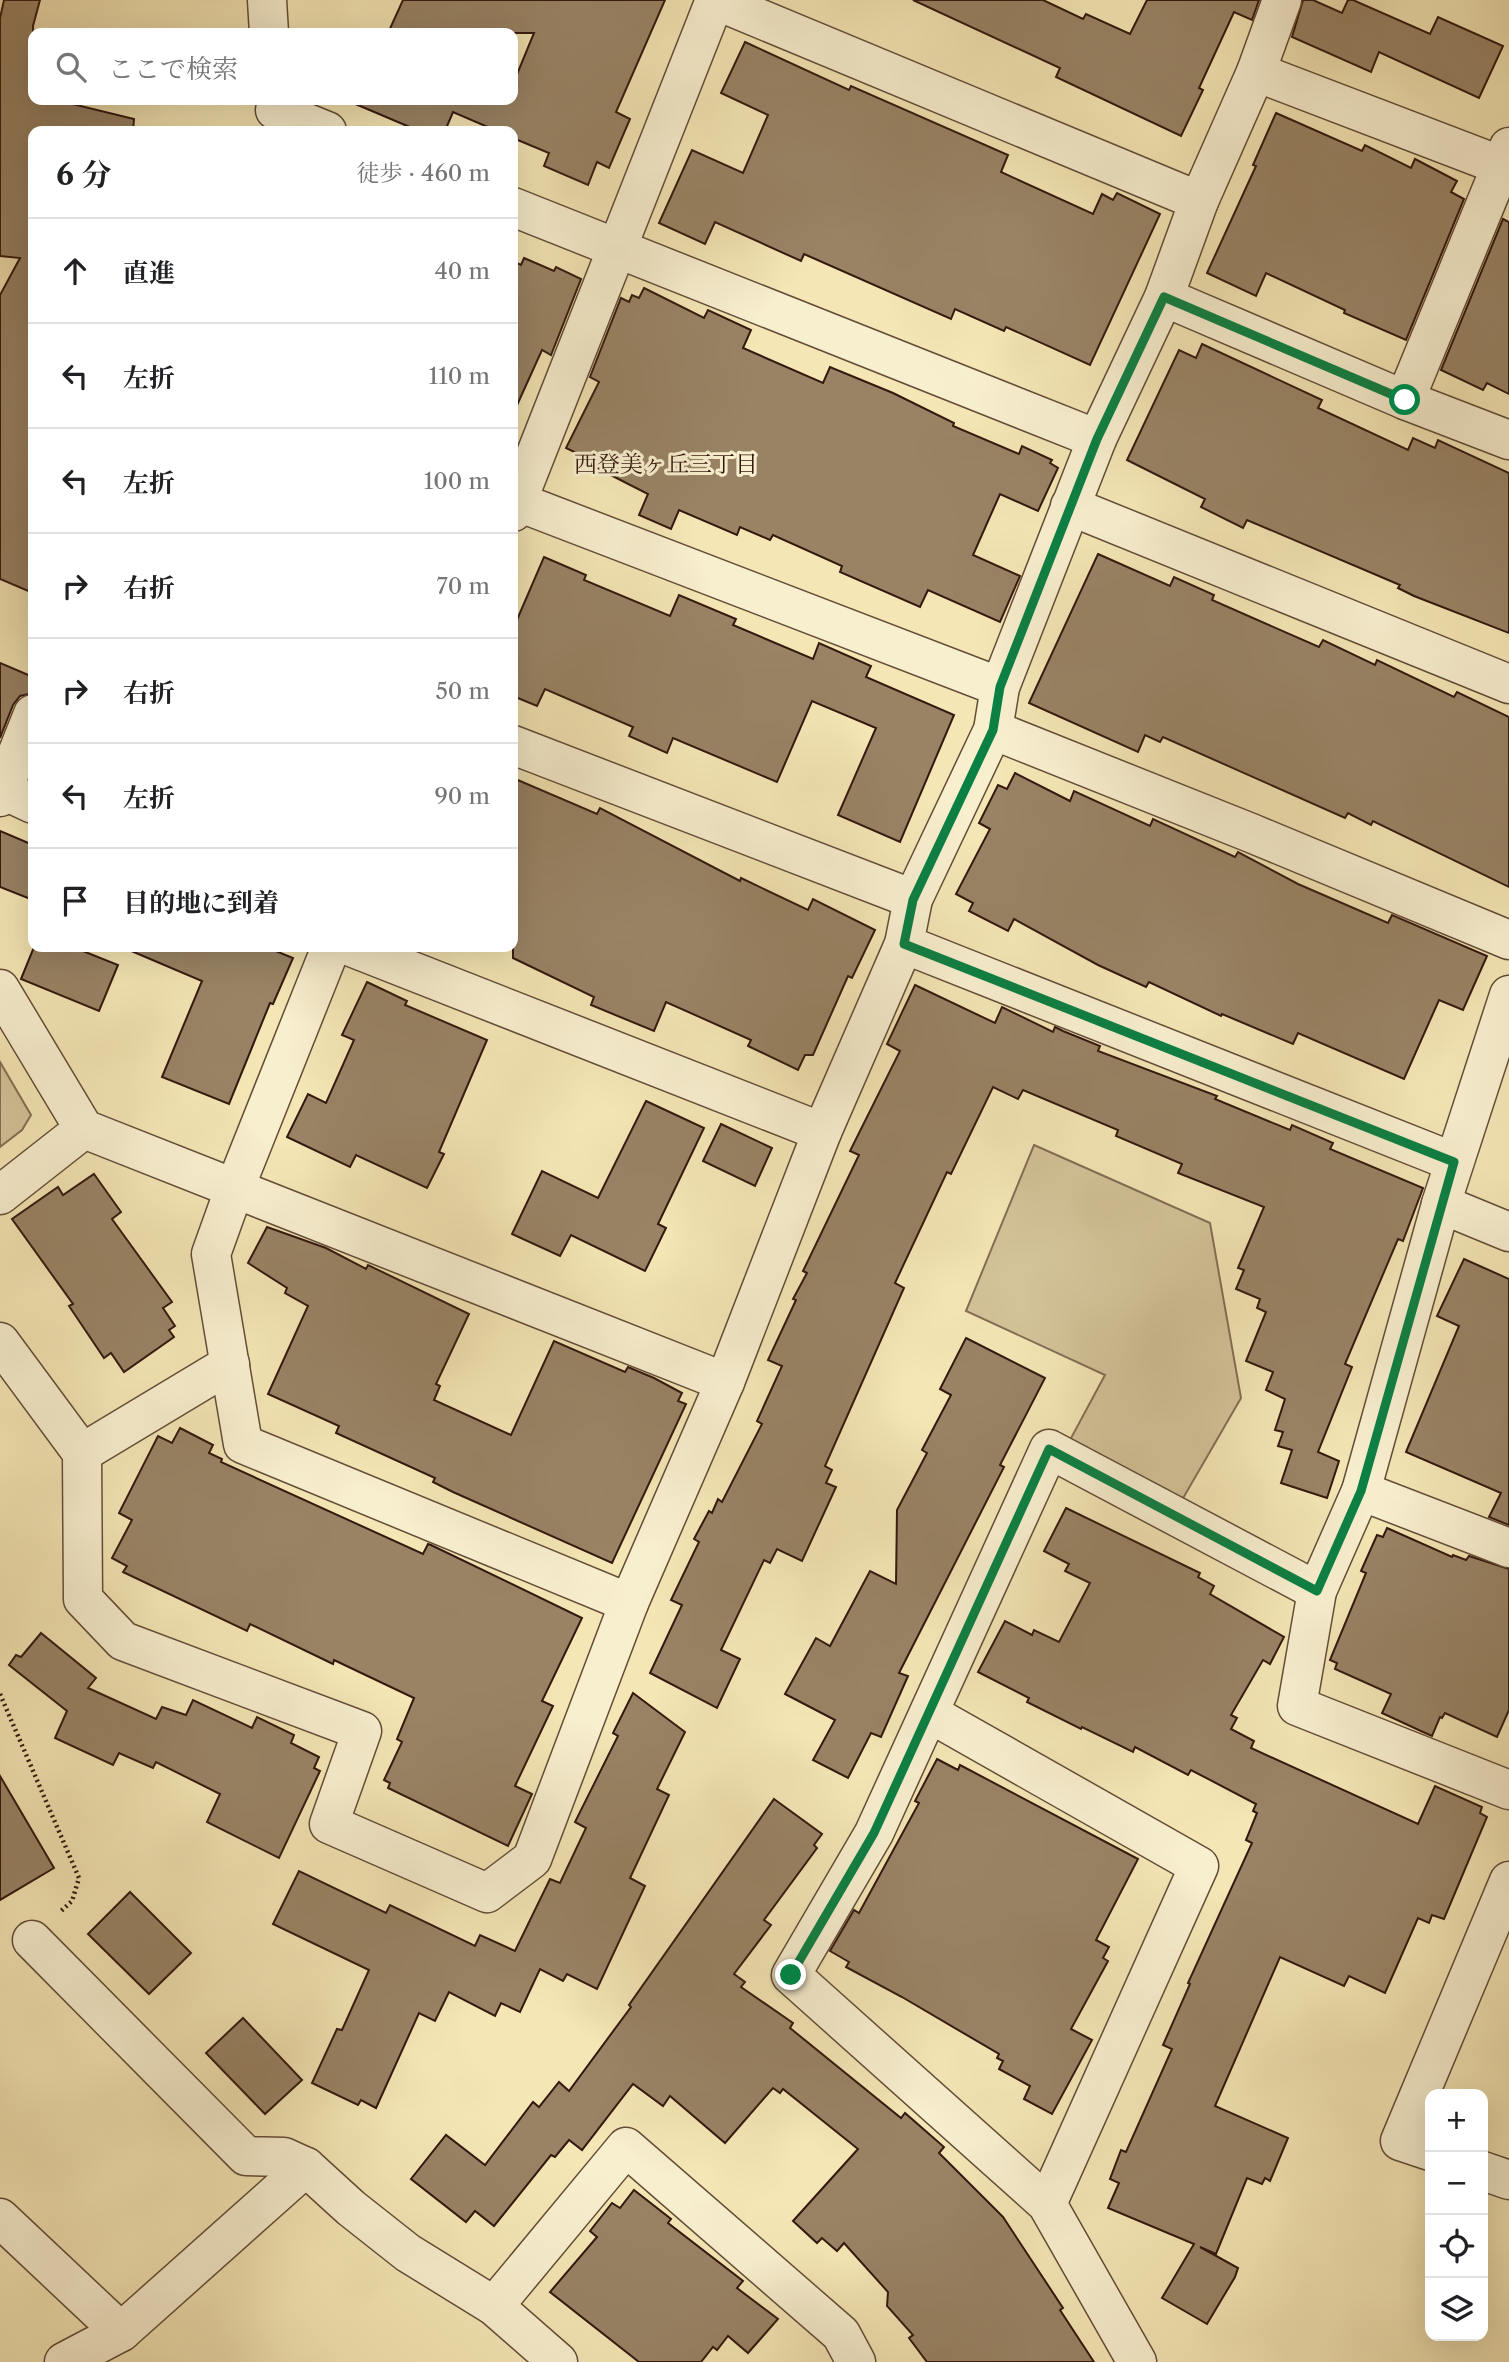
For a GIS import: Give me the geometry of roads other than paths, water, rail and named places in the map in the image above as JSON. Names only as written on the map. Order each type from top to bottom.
[{"type":"street","points":[[267,0],[269,28]]},
{"type":"street","points":[[518,494],[715,0],[1199,201]]},
{"type":"street","points":[[0,1342],[82,1453],[83,1599],[123,1641],[362,1731],[329,1824],[487,1893],[532,1859],[629,1603],[725,1382],[822,1132],[904,944],[913,900],[993,730],[1000,687],[1097,439],[1164,297],[1199,201],[1256,72],[1282,0]]},
{"type":"street","points":[[1256,72],[1506,157],[1405,400]]},
{"type":"street","points":[[272,114],[311,126]]},
{"type":"street","points":[[518,209],[1097,439]]},
{"type":"street","points":[[1164,297],[1405,400],[1509,440]]},
{"type":"street","points":[[518,506],[1000,687]]},
{"type":"street","points":[[1070,506],[1509,684]]},
{"type":"street","points":[[993,730],[1509,940]]},
{"type":"street","points":[[12,797],[28,734]]},
{"type":"street","points":[[518,747],[913,900]]},
{"type":"street","points":[[904,944],[1454,1162]]},
{"type":"street","points":[[329,952],[211,1254],[243,1444],[629,1603]]},
{"type":"street","points":[[364,952],[822,1132]]},
{"type":"street","points":[[0,989],[84,1129],[725,1382]]},
{"type":"street","points":[[1509,995],[1441,1204],[1361,1491],[1317,1591],[1297,1706],[1509,1790]]},
{"type":"street","points":[[0,1195],[84,1129]]},
{"type":"street","points":[[1441,1204],[1509,1232]]},
{"type":"street","points":[[82,1453],[230,1364]]},
{"type":"street","points":[[1137,2362],[1047,2204],[791,1975],[874,1833],[1049,1449],[1317,1591]]},
{"type":"street","points":[[1361,1491],[1509,1548]]},
{"type":"street","points":[[929,1713],[1199,1866],[1047,2204]]},
{"type":"street","points":[[1425,2149],[1400,2141],[1509,1881]]},
{"type":"street","points":[[32,1940],[246,2156],[284,2157],[306,2167],[351,2208],[408,2253],[494,2306],[558,2362]]},
{"type":"street","points":[[494,2306],[625,2147],[841,2333],[856,2362]]},
{"type":"street","points":[[64,2362],[121,2332],[306,2167]]},
{"type":"street","points":[[1488,2173],[1509,2180]]},
{"type":"street","points":[[0,2218],[121,2332]]},
{"type":"district","name":"西登美ヶ丘三丁目","points":[[666,464]]}]
